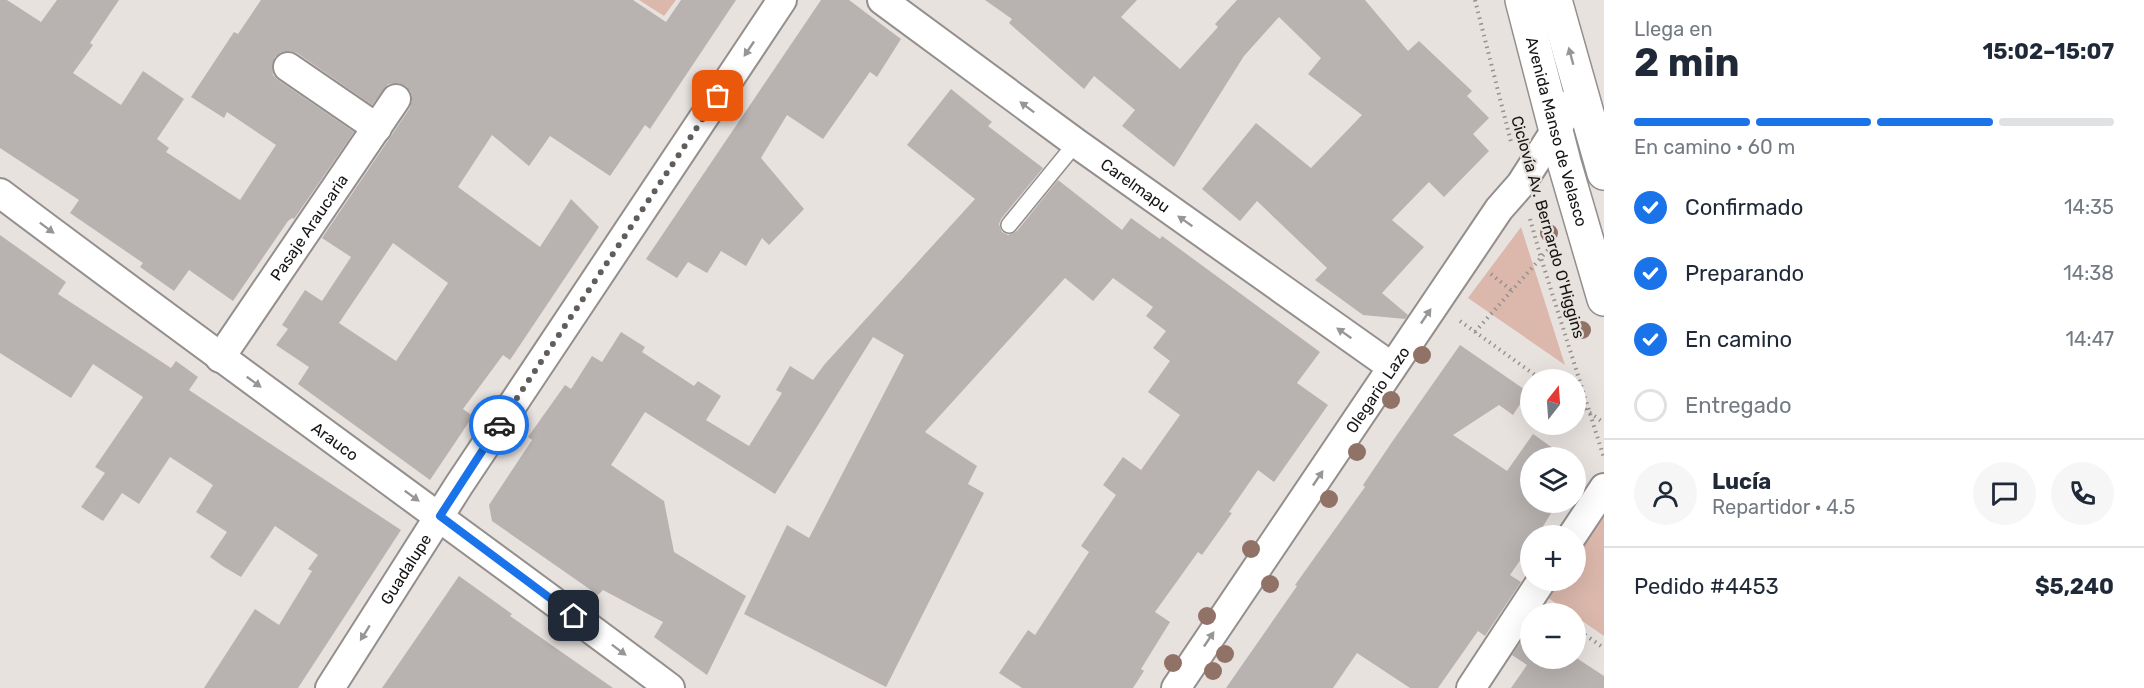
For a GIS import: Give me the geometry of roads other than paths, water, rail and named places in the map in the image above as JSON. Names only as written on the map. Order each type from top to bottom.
[{"type":"main road","name":"Avenida Manso de Velasco","points":[[1522,0],[1579,214],[1604,298]]},
{"type":"main road","name":"Avenida Manso de Velasco","points":[[1555,0],[1604,173]]},
{"type":"street","name":"Guadalupe","points":[[330,688],[440,516],[782,0]]},
{"type":"street","name":"Carelmapu","points":[[882,0],[1076,143],[1392,367]]},
{"type":"street","points":[[288,67],[377,128]]},
{"type":"street","name":"Olegario Lazo","points":[[1176,688],[1499,209],[1521,184],[1580,92]]},
{"type":"street","name":"Pasaje Araucaria","points":[[220,358],[396,99]]},
{"type":"street","name":"Arauco","points":[[0,193],[220,358],[440,516],[670,688]]},
{"type":"street","points":[[1579,525],[1604,488]]},
{"type":"street","points":[[1471,688],[1535,591]]},
{"type":"lane","points":[[1009,225],[1076,143]]}]
